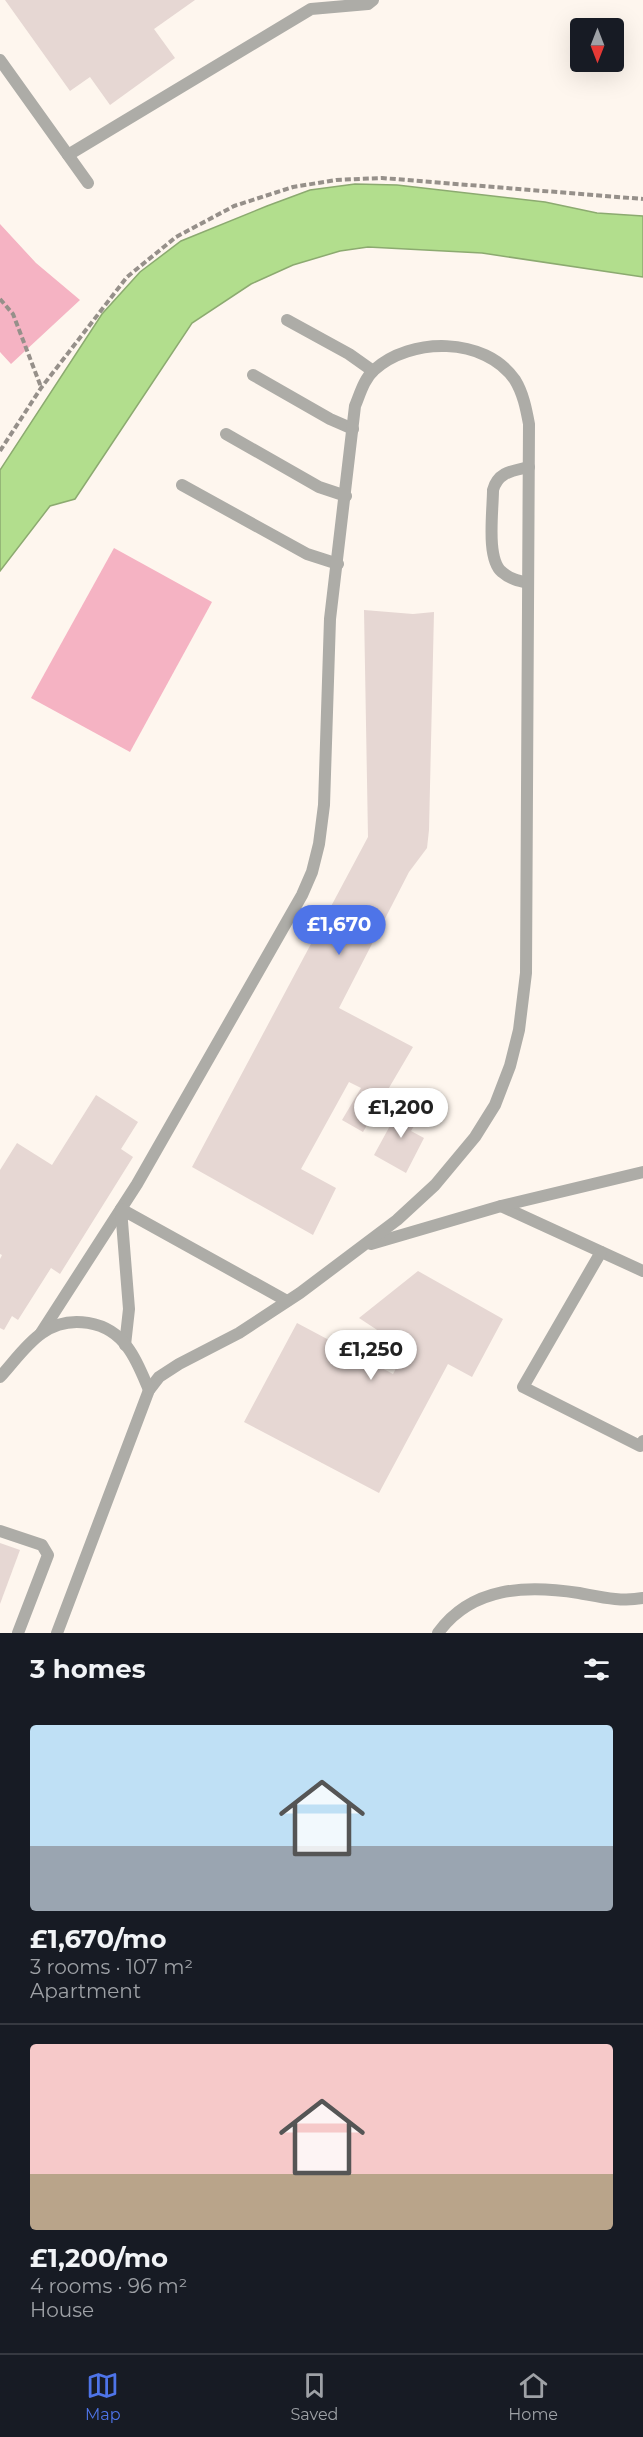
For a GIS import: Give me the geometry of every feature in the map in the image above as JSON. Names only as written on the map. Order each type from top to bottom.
[{"type":"lane","points":[[68,155],[311,9],[368,4],[373,0]]},
{"type":"lane","points":[[0,60],[88,183]]},
{"type":"lane","points":[[287,320],[349,354],[373,371]]},
{"type":"lane","points":[[0,1377],[41,1333],[121,1209],[302,895],[312,872],[319,844],[324,805],[330,619],[355,406],[362,387],[373,371],[395,355],[419,347],[441,346],[484,355],[502,367],[514,380],[525,402],[529,423],[526,973],[519,1030],[510,1066],[495,1106],[475,1137],[442,1177],[398,1220],[239,1333],[159,1377],[149,1390],[57,1633]]},
{"type":"lane","points":[[253,375],[330,419],[353,429]]},
{"type":"lane","points":[[226,434],[319,487],[346,496]]},
{"type":"lane","points":[[528,583],[510,578],[500,571],[492,558],[493,490],[496,481],[507,472],[529,467]]},
{"type":"lane","points":[[182,484],[307,554],[338,564]]},
{"type":"lane","points":[[361,1247],[501,1206],[643,1172]]},
{"type":"lane","points":[[501,1206],[643,1271]]},
{"type":"lane","points":[[121,1209],[287,1301]]},
{"type":"lane","points":[[121,1209],[129,1309],[125,1345]]},
{"type":"lane","points":[[601,1252],[523,1387],[640,1446],[643,1441]]},
{"type":"lane","points":[[41,1333],[62,1323],[81,1321],[101,1325],[118,1336],[125,1345],[149,1390]]},
{"type":"lane","points":[[0,1531],[42,1545],[48,1555],[18,1633]]},
{"type":"lane","points":[[438,1633],[464,1607],[479,1598],[508,1590],[533,1588],[623,1601],[643,1598]]},
{"type":"path","points":[[0,450],[41,388],[127,277],[176,237],[234,206],[293,187],[336,180],[382,178],[643,199]]},
{"type":"path","points":[[0,299],[13,314],[41,388]]},
{"type":"shaded area","points":[[355,184],[397,185],[545,202],[597,213],[643,216],[643,277],[482,253],[368,247],[340,251],[293,265],[251,284],[192,323],[75,499],[50,506],[0,571],[0,470],[102,314],[140,272],[181,241],[310,190]]},
{"type":"shaded area","points":[[0,224],[36,263],[80,300],[11,364],[0,352]]},
{"type":"shaded area","points":[[114,548],[212,602],[130,752],[31,698]]},
{"type":"building","points":[[5,0],[195,0],[154,29],[175,58],[110,105],[90,77],[70,91]]},
{"type":"building","points":[[364,610],[413,614],[434,612],[427,848],[409,872],[339,1008],[413,1047],[363,1132],[342,1120],[361,1088],[349,1082],[301,1169],[336,1188],[313,1235],[192,1167],[368,837]]},
{"type":"building","points":[[96,1095],[138,1122],[121,1149],[133,1157],[60,1274],[51,1268],[18,1320],[12,1316],[4,1330],[0,1328],[0,1259],[2,1255],[0,1254],[0,1170],[17,1143],[52,1165]]},
{"type":"building","points":[[404,1100],[423,1111],[411,1131],[424,1138],[406,1173],[374,1155]]},
{"type":"building","points":[[418,1271],[503,1319],[472,1377],[448,1364],[379,1493],[244,1422],[297,1323],[393,1374],[406,1349],[359,1318]]},
{"type":"building","points":[[0,1543],[20,1550],[0,1604]]}]
